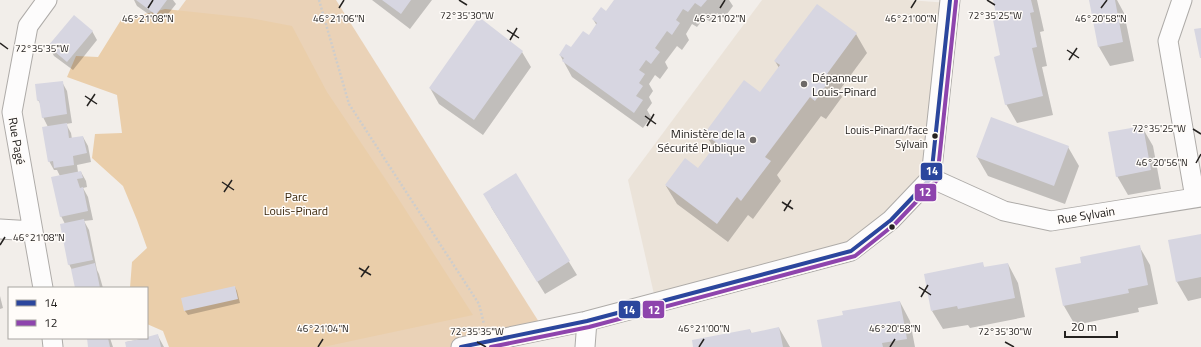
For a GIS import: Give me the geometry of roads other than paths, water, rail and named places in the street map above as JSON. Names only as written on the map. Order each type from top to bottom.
[{"type":"street","name":"Rue Pagé","points":[[43,287],[12,112],[28,26],[47,0]]},
{"type":"street","points":[[461,347],[587,320],[851,251],[891,220],[931,178],[950,0]]},
{"type":"street","points":[[1182,0],[1168,41],[1198,197]]},
{"type":"street","name":"Rue Sylvain","points":[[931,178],[1004,211],[1051,221],[1198,197]]},
{"type":"street","points":[[0,229],[33,231]]},
{"type":"street","points":[[585,347],[587,320]]},
{"type":"place","name":"Dépanneur Louis-Pinard","points":[[804,84]]},
{"type":"place","name":"Louis-Pinard/face Sylvain","points":[[935,136]]},
{"type":"place","name":"Ministère de la Sécurité Publique","points":[[753,140]]},
{"type":"park label","name":"Parc Louis-Pinard","points":[[296,203]]}]
